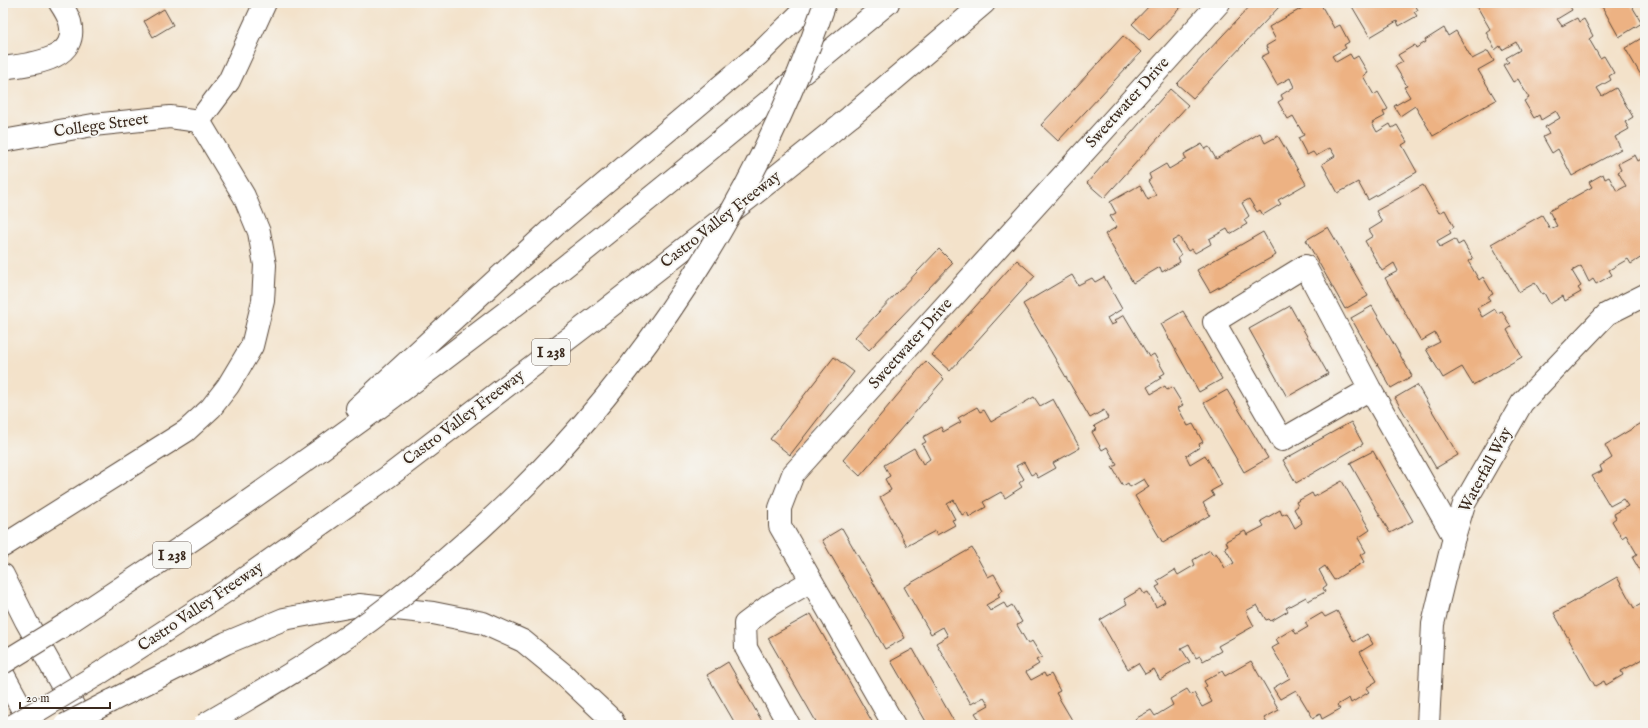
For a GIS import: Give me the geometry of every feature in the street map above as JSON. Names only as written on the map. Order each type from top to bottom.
[{"type":"main road","points":[[3,68],[44,61],[54,58],[62,52],[69,43],[71,33],[70,22],[60,3]]},
{"type":"main road","points":[[3,546],[186,431],[215,402],[228,386],[252,346],[263,301],[265,265],[259,232],[244,196],[199,121],[229,81],[265,3]]},
{"type":"main road","points":[[275,483],[558,223],[759,54],[811,3]]},
{"type":"main road","points":[[204,725],[278,681],[388,607],[488,522],[536,475],[580,427],[661,322],[698,267],[727,217],[762,152],[790,92],[825,3]]},
{"type":"main road","name":"I 238","points":[[3,663],[168,558],[275,483],[428,371],[532,292],[888,3]]},
{"type":"main road","name":"Castro Valley Freeway","points":[[14,725],[97,675],[228,590],[389,476],[604,312],[760,190],[984,3]]},
{"type":"main road","name":"Sweetwater Drive","points":[[894,725],[780,526],[780,508],[793,474],[1219,3]]},
{"type":"main road","name":"College Street","points":[[3,141],[93,125],[170,117],[199,121]]},
{"type":"main road","points":[[1370,389],[1282,440],[1214,322],[1305,266],[1370,389],[1454,537]]},
{"type":"main road","name":"Waterfall Way","points":[[1428,725],[1433,624],[1454,537],[1464,504],[1522,403],[1607,314],[1645,295]]},
{"type":"main road","points":[[3,575],[84,725]]},
{"type":"main road","points":[[789,725],[746,648],[745,624],[770,605],[811,581]]},
{"type":"main road","points":[[65,725],[226,643],[284,618],[358,605],[433,613],[483,623],[523,641],[562,673],[612,720],[614,725]]},
{"type":"main road","points":[[3,674],[31,725]]},
{"type":"building","points":[[1152,3],[1185,3],[1149,40],[1132,24]]},
{"type":"building","points":[[1253,3],[1275,3],[1279,7],[1193,98],[1177,84]]},
{"type":"building","points":[[1311,3],[1320,3],[1334,28],[1340,25],[1349,42],[1344,45],[1346,48],[1332,56],[1336,62],[1350,54],[1353,59],[1358,56],[1368,73],[1363,76],[1374,95],[1378,92],[1388,109],[1383,112],[1385,116],[1372,123],[1377,132],[1390,124],[1392,128],[1397,125],[1407,142],[1402,145],[1417,172],[1368,200],[1358,182],[1338,193],[1322,164],[1335,156],[1330,148],[1316,156],[1313,152],[1307,155],[1298,138],[1304,135],[1293,116],[1288,119],[1278,102],[1283,99],[1281,95],[1294,87],[1290,78],[1277,85],[1261,57],[1269,53],[1266,46],[1276,40],[1269,27]]},
{"type":"building","points":[[1350,3],[1414,3],[1418,10],[1414,12],[1417,16],[1399,26],[1397,21],[1370,37]]},
{"type":"building","points":[[1475,3],[1568,3],[1572,10],[1557,19],[1562,26],[1577,18],[1579,22],[1584,19],[1593,36],[1589,39],[1600,58],[1604,56],[1614,73],[1609,76],[1611,80],[1597,88],[1602,96],[1616,88],[1633,117],[1625,122],[1629,129],[1615,137],[1621,149],[1572,176],[1558,149],[1552,153],[1543,137],[1549,134],[1545,127],[1560,118],[1556,111],[1541,120],[1539,115],[1534,118],[1524,101],[1529,98],[1518,79],[1513,82],[1503,65],[1509,62],[1506,58],[1520,50],[1516,42],[1502,50],[1500,46],[1495,50],[1486,32],[1490,29]]},
{"type":"building","points":[[1600,3],[1630,3],[1642,23],[1619,37]]},
{"type":"building","points":[[164,9],[173,25],[153,37],[144,21]]},
{"type":"building","points":[[1444,28],[1448,36],[1456,31],[1472,59],[1488,51],[1494,61],[1478,70],[1496,100],[1433,136],[1415,106],[1400,116],[1394,106],[1410,97],[1404,87],[1407,86],[1395,66],[1403,62],[1398,55],[1415,45],[1416,48],[1426,42],[1425,40]]},
{"type":"building","points":[[1123,36],[1141,52],[1058,141],[1041,125]]},
{"type":"building","points":[[1645,36],[1645,82],[1625,48]]},
{"type":"building","points":[[1170,89],[1188,105],[1104,198],[1087,183]]},
{"type":"building","points":[[1260,133],[1265,143],[1278,136],[1306,184],[1278,200],[1281,204],[1263,215],[1260,210],[1257,212],[1249,199],[1242,203],[1249,216],[1244,220],[1247,224],[1230,234],[1227,229],[1209,239],[1211,244],[1195,253],[1192,249],[1188,251],[1179,237],[1172,241],[1181,255],[1178,257],[1180,262],[1162,272],[1160,267],[1133,283],[1105,234],[1117,227],[1110,216],[1116,213],[1110,202],[1140,185],[1148,200],[1156,195],[1148,181],[1151,179],[1149,174],[1166,164],[1169,169],[1186,159],[1184,154],[1202,144],[1205,149],[1209,147],[1216,159]]},
{"type":"building","points":[[1635,155],[1638,161],[1645,157],[1645,231],[1642,232],[1645,237],[1645,255],[1631,264],[1628,259],[1609,270],[1612,275],[1596,284],[1593,279],[1589,282],[1581,266],[1572,271],[1581,286],[1578,288],[1581,292],[1565,301],[1563,296],[1550,304],[1544,293],[1542,294],[1535,283],[1519,292],[1491,244],[1542,215],[1550,229],[1557,226],[1549,211],[1592,187],[1589,182],[1603,174],[1605,179],[1609,177],[1617,191],[1626,186],[1618,172],[1621,170],[1618,164]]},
{"type":"building","points":[[1423,185],[1439,213],[1445,210],[1454,227],[1449,230],[1451,233],[1437,241],[1440,247],[1455,239],[1458,245],[1463,242],[1473,259],[1468,261],[1479,280],[1483,277],[1493,294],[1487,297],[1490,301],[1477,308],[1482,317],[1495,309],[1497,313],[1502,311],[1511,327],[1507,330],[1522,357],[1473,385],[1462,367],[1443,378],[1426,349],[1440,342],[1435,333],[1421,341],[1385,278],[1398,271],[1394,263],[1382,271],[1365,241],[1373,236],[1369,230],[1382,222],[1376,211]]},
{"type":"building","points":[[1328,227],[1368,296],[1345,309],[1306,240]]},
{"type":"building","points":[[1263,232],[1276,255],[1210,292],[1197,270]]},
{"type":"building","points":[[939,249],[953,263],[869,350],[855,337]]},
{"type":"building","points":[[1017,260],[1035,276],[950,371],[932,355]]},
{"type":"building","points":[[1072,275],[1078,285],[1092,278],[1095,282],[1104,277],[1122,309],[1107,318],[1111,325],[1116,323],[1114,321],[1124,315],[1149,357],[1154,354],[1165,373],[1160,376],[1161,378],[1147,387],[1151,394],[1165,386],[1167,390],[1172,387],[1183,405],[1178,408],[1188,426],[1193,424],[1203,442],[1199,444],[1200,447],[1186,456],[1190,464],[1205,455],[1222,485],[1211,491],[1214,496],[1203,503],[1210,515],[1163,543],[1135,496],[1149,487],[1144,479],[1130,487],[1128,483],[1123,486],[1112,467],[1117,465],[1107,447],[1102,450],[1092,432],[1097,429],[1094,426],[1108,418],[1104,410],[1090,418],[1023,304]]},
{"type":"building","points":[[1290,306],[1328,374],[1287,397],[1249,329]]},
{"type":"building","points":[[1372,306],[1412,376],[1391,388],[1351,318]]},
{"type":"building","points":[[1183,311],[1222,379],[1199,392],[1161,324]]},
{"type":"building","points":[[834,357],[854,372],[790,455],[770,439]]},
{"type":"building","points":[[926,361],[944,379],[860,476],[843,460]]},
{"type":"building","points":[[1417,385],[1458,455],[1436,468],[1395,398]]},
{"type":"building","points":[[1227,390],[1268,458],[1244,472],[1204,403]]},
{"type":"building","points":[[1034,397],[1040,406],[1053,399],[1080,448],[1053,463],[1056,468],[1038,478],[1035,473],[1031,475],[1024,462],[1016,466],[1024,479],[1019,483],[1022,487],[1005,498],[1001,492],[983,502],[986,507],[969,517],[967,512],[962,515],[954,500],[947,504],[955,519],[952,520],[955,525],[937,535],[935,531],[907,546],[880,497],[891,490],[885,479],[890,476],[884,465],[914,448],[923,464],[930,459],[922,444],[926,442],[923,437],[941,427],[943,432],[961,422],[958,418],[977,407],[980,412],[984,410],[991,422]]},
{"type":"building","points":[[1645,421],[1645,572],[1642,574],[1632,557],[1637,554],[1626,535],[1622,538],[1612,521],[1616,518],[1614,514],[1628,506],[1623,499],[1610,506],[1592,476],[1602,471],[1600,466],[1612,458],[1605,445]]},
{"type":"building","points":[[1351,422],[1363,444],[1296,483],[1283,460]]},
{"type":"building","points":[[1373,451],[1413,521],[1390,533],[1350,463]]},
{"type":"building","points":[[1342,481],[1370,530],[1358,538],[1366,552],[1360,555],[1364,562],[1334,580],[1325,566],[1319,570],[1327,585],[1323,588],[1325,592],[1308,601],[1306,597],[1286,608],[1288,611],[1271,621],[1269,619],[1266,620],[1257,605],[1246,611],[1254,626],[1218,646],[1221,651],[1203,661],[1200,656],[1196,658],[1189,644],[1181,648],[1190,662],[1160,680],[1154,669],[1145,674],[1138,663],[1128,669],[1100,620],[1127,604],[1124,599],[1141,589],[1144,594],[1148,592],[1156,607],[1165,602],[1156,587],[1160,585],[1157,581],[1175,570],[1178,575],[1195,565],[1193,560],[1210,550],[1213,555],[1216,553],[1225,568],[1234,563],[1225,548],[1228,546],[1226,541],[1245,531],[1247,535],[1264,526],[1261,521],[1280,510],[1282,515],[1287,513],[1295,528],[1302,523],[1294,509],[1298,506],[1296,502],[1312,493],[1314,497]]},
{"type":"building","points":[[842,528],[905,638],[885,649],[822,540]]},
{"type":"building","points":[[972,548],[988,577],[994,574],[1003,590],[998,594],[1000,597],[986,605],[990,611],[1004,603],[1007,608],[1012,605],[1022,622],[1017,625],[1028,644],[1032,641],[1042,657],[1036,660],[1039,664],[1026,672],[1031,680],[1044,673],[1046,677],[1051,674],[1060,691],[1056,693],[1072,720],[1064,725],[983,725],[975,713],[989,705],[984,697],[971,704],[936,643],[948,636],[943,627],[931,634],[904,587]]},
{"type":"building","points":[[1617,577],[1634,608],[1645,602],[1645,617],[1641,620],[1645,627],[1645,658],[1621,671],[1623,675],[1606,685],[1604,681],[1595,686],[1554,613]]},
{"type":"building","points":[[1337,611],[1354,642],[1367,634],[1373,644],[1360,652],[1377,681],[1366,688],[1369,692],[1351,703],[1349,698],[1337,705],[1340,709],[1322,719],[1320,714],[1313,718],[1296,690],[1280,699],[1273,688],[1290,678],[1272,648],[1279,644],[1276,639],[1293,629],[1296,634],[1308,627],[1305,623],[1322,613],[1325,617]]},
{"type":"building","points":[[811,614],[874,725],[818,725],[768,638]]},
{"type":"building","points":[[913,649],[956,725],[928,725],[891,661]]},
{"type":"building","points":[[1251,661],[1279,710],[1264,718],[1268,725],[1138,725],[1135,719],[1151,710],[1155,716],[1173,705],[1170,699],[1187,689],[1191,695],[1194,693],[1202,707],[1212,702],[1204,688],[1207,686],[1204,681],[1222,671],[1225,676]]},
{"type":"building","points":[[728,662],[764,725],[736,725],[707,675]]}]
